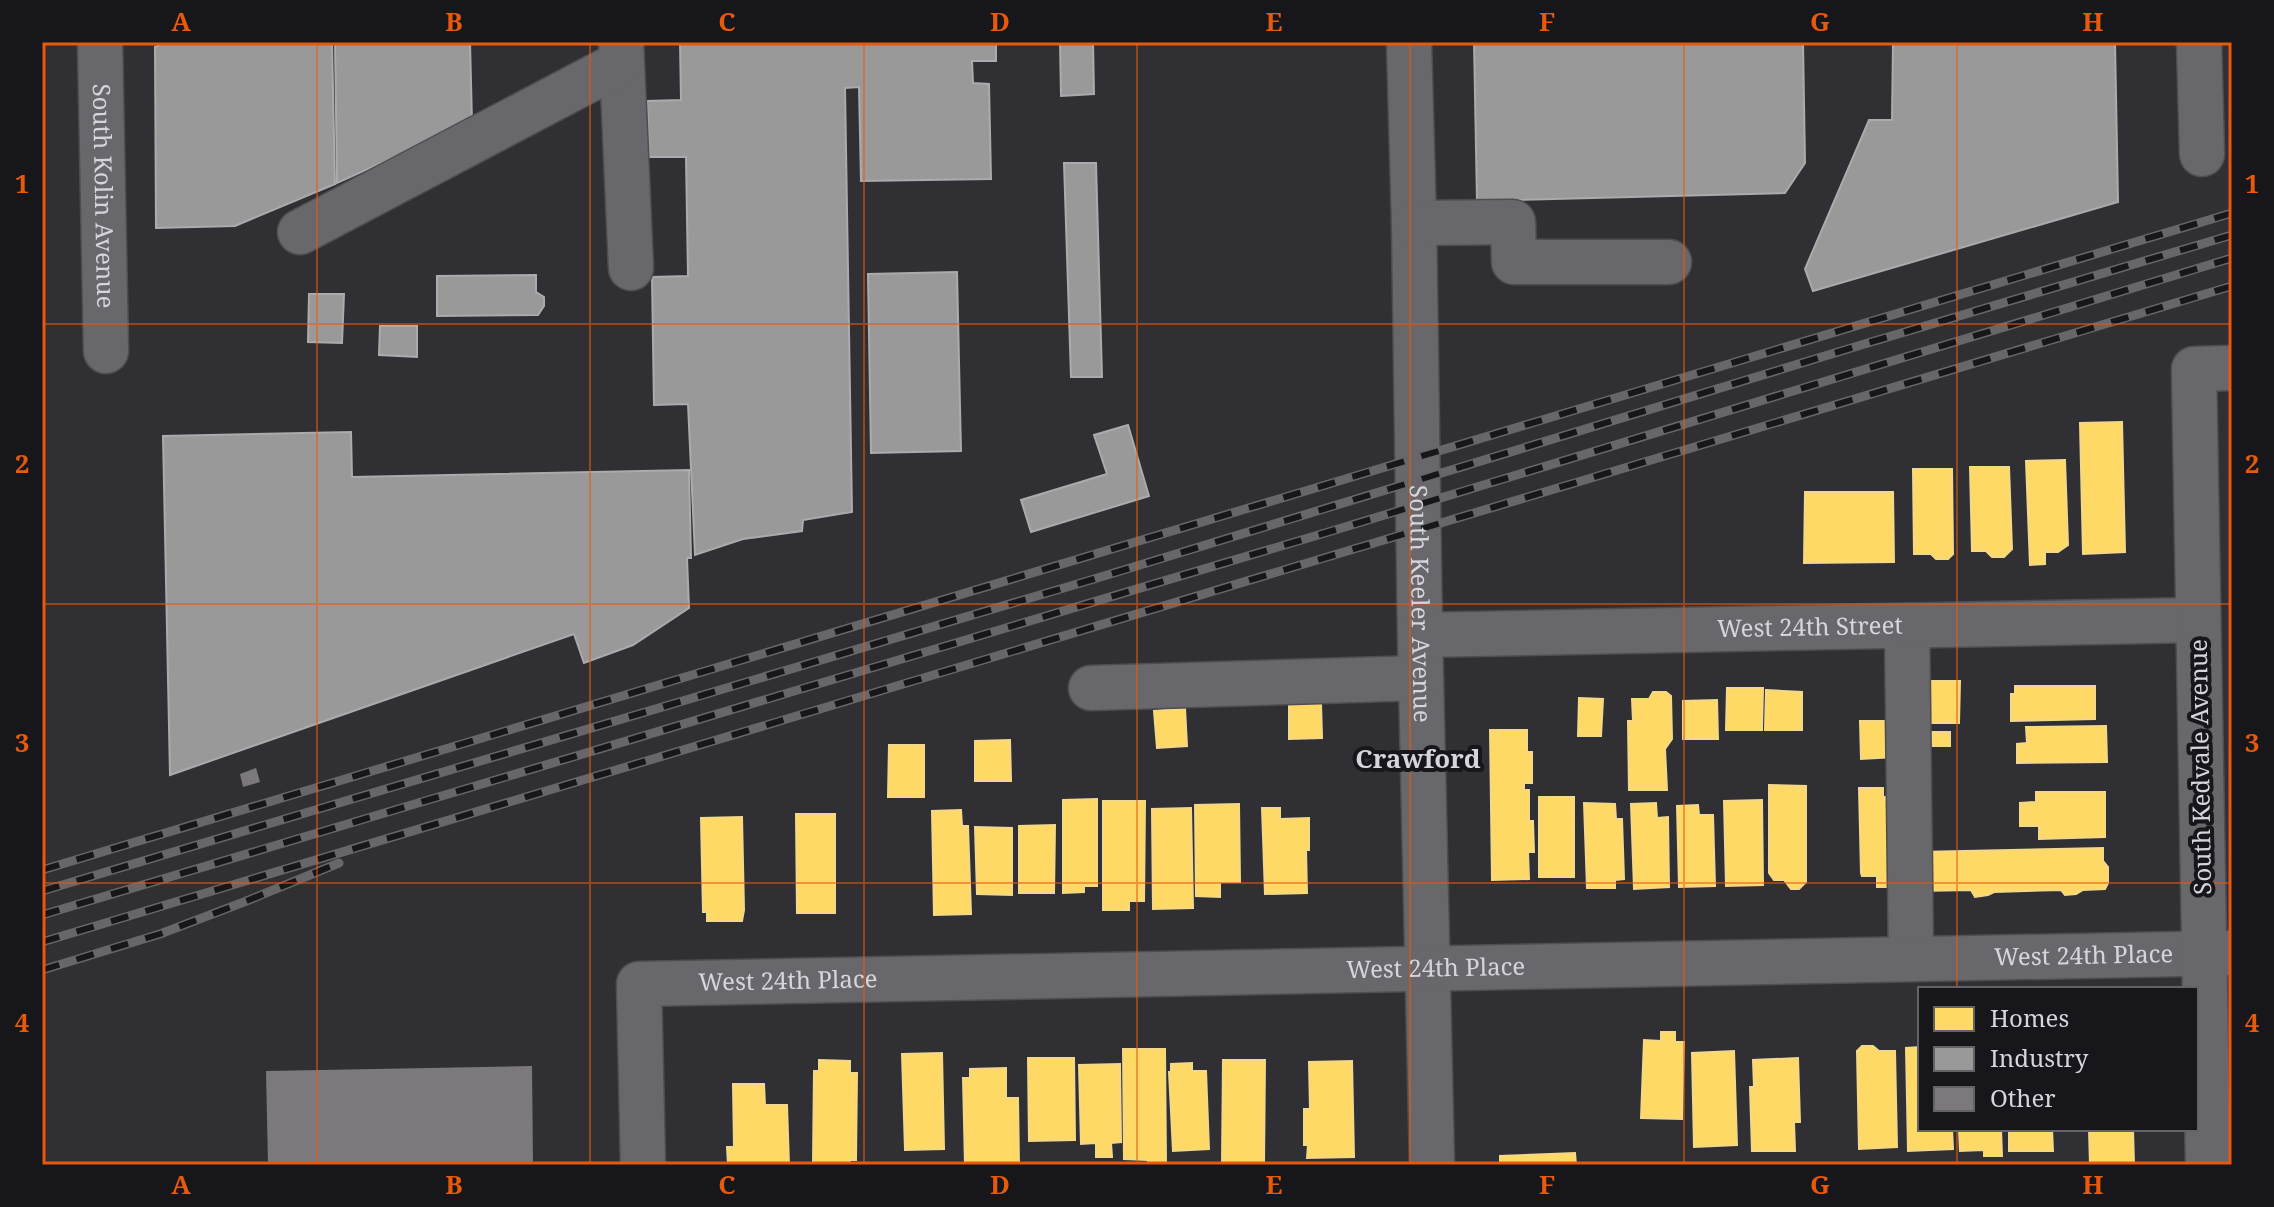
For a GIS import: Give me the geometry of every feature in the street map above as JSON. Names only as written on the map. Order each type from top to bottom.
[{"type":"street","name":"South Kolin Avenue","points":[[100,42],[106,351]]},
{"type":"street","name":"South Keeler Avenue","points":[[1409,42],[1432,1165]]},
{"type":"street","points":[[2199,42],[2202,154]]},
{"type":"street","points":[[300,232],[621,52],[631,268]]},
{"type":"street","points":[[1414,223],[1513,222],[1514,262],[1669,262]]},
{"type":"street","name":"South Kedvale Avenue","points":[[2208,1165],[2218,953],[2216,664],[2198,620],[2213,368]]},
{"type":"street","name":"West 24th Street","points":[[1420,635],[2198,620]]},
{"type":"street","points":[[1907,626],[1911,959]]},
{"type":"street","points":[[1091,688],[1421,678]]},
{"type":"street","name":"West 24th Place","points":[[643,1165],[639,984],[2218,953]]},
{"type":"building: Homes","points":[[2122,422],[2125,552],[2083,554],[2080,423]]},
{"type":"building: Homes","points":[[2065,460],[2068,545],[2058,552],[2045,552],[2045,564],[2030,565],[2026,461]]},
{"type":"building: Homes","points":[[1970,467],[2009,467],[2012,549],[2004,557],[1992,557],[1986,551],[1972,551]]},
{"type":"building: Homes","points":[[1913,469],[1952,469],[1953,554],[1948,559],[1936,559],[1931,554],[1914,554]]},
{"type":"building: Homes","points":[[1805,492],[1893,492],[1894,562],[1804,563]]},
{"type":"building: Homes","points":[[1918,681],[1960,681],[1959,723],[1917,723]]},
{"type":"building: Homes","points":[[2015,686],[2095,686],[2095,719],[2011,721],[2011,694],[2015,694]]},
{"type":"building: Homes","points":[[1727,688],[1763,688],[1762,730],[1726,730]]},
{"type":"building: Homes","points":[[1766,690],[1802,692],[1802,730],[1765,730]]},
{"type":"building: Homes","points":[[1653,692],[1666,692],[1671,696],[1672,739],[1665,749],[1667,790],[1629,790],[1628,721],[1633,721],[1632,699],[1649,699]]},
{"type":"building: Homes","points":[[1579,698],[1603,699],[1601,736],[1578,736]]},
{"type":"building: Homes","points":[[1717,700],[1718,739],[1683,739],[1683,701]]},
{"type":"building: Homes","points":[[1321,703],[1322,738],[1289,739],[1289,704]]},
{"type":"building: Homes","points":[[1185,708],[1187,746],[1157,748],[1154,711]]},
{"type":"building: Homes","points":[[1860,721],[1894,721],[1895,757],[1861,759]]},
{"type":"building: Homes","points":[[2106,726],[2107,762],[2017,763],[2017,744],[2027,743],[2026,727]]},
{"type":"building: Homes","points":[[1490,730],[1527,730],[1527,752],[1532,752],[1532,783],[1524,783],[1524,790],[1529,790],[1529,821],[1533,821],[1534,852],[1528,852],[1529,879],[1492,880]]},
{"type":"building: Homes","points":[[1932,732],[1950,732],[1950,746],[1932,746]]},
{"type":"building: Homes","points":[[1010,740],[1011,781],[975,781],[975,741]]},
{"type":"building: Homes","points":[[889,745],[924,745],[924,797],[888,797]]},
{"type":"building: Homes","points":[[1769,785],[1806,786],[1806,882],[1799,889],[1791,889],[1784,880],[1774,880],[1769,873]]},
{"type":"building: Homes","points":[[1859,788],[1883,788],[1883,797],[1897,796],[1899,887],[1877,887],[1877,876],[1862,876]]},
{"type":"building: Homes","points":[[2036,792],[2105,792],[2105,837],[2039,839],[2039,826],[2020,826],[2020,803],[2036,802]]},
{"type":"building: Homes","points":[[1539,797],[1574,797],[1574,877],[1539,877]]},
{"type":"building: Homes","points":[[1097,799],[1097,886],[1084,886],[1084,892],[1063,893],[1063,800]]},
{"type":"building: Homes","points":[[1762,800],[1763,885],[1726,886],[1724,801]]},
{"type":"building: Homes","points":[[1103,801],[1145,801],[1144,901],[1129,901],[1129,910],[1103,910]]},
{"type":"building: Homes","points":[[1584,803],[1615,804],[1616,819],[1622,819],[1624,879],[1615,880],[1615,888],[1587,888]]},
{"type":"building: Homes","points":[[1656,803],[1657,818],[1668,817],[1669,887],[1634,889],[1631,804]]},
{"type":"building: Homes","points":[[1239,804],[1240,882],[1220,882],[1220,897],[1196,896],[1195,805]]},
{"type":"building: Homes","points":[[1698,805],[1699,815],[1713,815],[1715,886],[1679,887],[1677,806]]},
{"type":"building: Homes","points":[[1191,808],[1193,908],[1153,909],[1152,809]]},
{"type":"building: Homes","points":[[1262,808],[1280,808],[1280,819],[1309,818],[1307,893],[1265,894]]},
{"type":"building: Homes","points":[[961,810],[962,826],[968,826],[971,914],[934,915],[932,811]]},
{"type":"building: Homes","points":[[796,814],[835,814],[835,913],[797,913]]},
{"type":"building: Homes","points":[[742,817],[742,921],[707,921],[707,912],[703,912],[701,818]]},
{"type":"building: Homes","points":[[1055,825],[1054,893],[1019,893],[1019,826]]},
{"type":"building: Homes","points":[[975,827],[1012,828],[1012,895],[977,894]]},
{"type":"building: Homes","points":[[2103,848],[2103,861],[2108,867],[2105,889],[2065,895],[2061,890],[1994,892],[1975,897],[1971,890],[1920,891],[1919,852]]},
{"type":"building: Homes","points":[[1661,1032],[1675,1032],[1675,1042],[1684,1042],[1682,1119],[1641,1118],[1644,1040],[1661,1041]]},
{"type":"building: Homes","points":[[1862,1046],[1895,1051],[1897,1147],[1859,1149],[1857,1051]]},
{"type":"building: Homes","points":[[1918,1047],[1918,1131],[1952,1131],[1953,1149],[1908,1151],[1906,1048]]},
{"type":"building: Homes","points":[[1123,1049],[1165,1049],[1166,1165],[1148,1165],[1148,1160],[1124,1159]]},
{"type":"building: Homes","points":[[1734,1051],[1737,1145],[1694,1147],[1692,1053]]},
{"type":"building: Homes","points":[[942,1053],[944,1149],[905,1150],[902,1054]]},
{"type":"building: Homes","points":[[1028,1058],[1074,1058],[1075,1140],[1029,1141]]},
{"type":"building: Homes","points":[[1798,1058],[1800,1122],[1794,1122],[1795,1151],[1752,1151],[1750,1087],[1754,1087],[1753,1060]]},
{"type":"building: Homes","points":[[819,1060],[850,1061],[850,1073],[857,1073],[856,1160],[850,1160],[850,1165],[813,1164],[814,1071],[819,1071]]},
{"type":"building: Homes","points":[[1223,1060],[1265,1060],[1264,1165],[1222,1165]]},
{"type":"building: Homes","points":[[1352,1061],[1354,1157],[1307,1158],[1304,1109],[1310,1109],[1309,1062]]},
{"type":"building: Homes","points":[[1192,1063],[1192,1071],[1206,1071],[1209,1149],[1173,1151],[1169,1072],[1171,1064]]},
{"type":"building: Homes","points":[[1120,1064],[1121,1142],[1111,1143],[1112,1157],[1096,1157],[1096,1143],[1081,1144],[1079,1065]]},
{"type":"building: Homes","points":[[1006,1068],[1006,1098],[1018,1098],[1019,1165],[965,1165],[963,1078],[970,1078],[970,1069]]},
{"type":"building: Homes","points":[[733,1084],[764,1084],[765,1105],[787,1105],[789,1165],[728,1165],[727,1147],[734,1147]]},
{"type":"building: Homes","points":[[1959,1131],[2001,1131],[2002,1156],[1984,1156],[1984,1150],[1960,1151]]},
{"type":"building: Homes","points":[[2009,1131],[2052,1131],[2053,1151],[2009,1151]]},
{"type":"building: Homes","points":[[2089,1131],[2133,1131],[2134,1165],[2090,1165]]},
{"type":"building: Homes","points":[[1575,1153],[1576,1165],[1500,1165],[1500,1156]]},
{"type":"building: Industry","points":[[166,42],[332,42],[335,184],[235,226],[156,228],[155,47]]},
{"type":"building: Industry","points":[[335,42],[470,42],[472,122],[337,183]]},
{"type":"building: Industry","points":[[680,42],[996,42],[996,61],[972,61],[973,83],[989,84],[991,179],[861,181],[859,87],[845,88],[852,512],[803,520],[802,531],[743,539],[695,555],[688,404],[654,405],[652,277],[688,276],[686,157],[649,157],[647,101],[681,100]]},
{"type":"building: Industry","points":[[1060,42],[1093,42],[1094,94],[1061,96]]},
{"type":"building: Industry","points":[[1474,42],[1803,42],[1805,163],[1785,193],[1477,201]]},
{"type":"building: Industry","points":[[1893,42],[2115,42],[2118,202],[1813,291],[1805,269],[1869,120],[1892,120]]},
{"type":"building: Industry","points":[[1064,163],[1096,163],[1102,377],[1071,377]]},
{"type":"building: Industry","points":[[957,272],[961,451],[871,453],[868,274]]},
{"type":"building: Industry","points":[[536,275],[536,292],[544,297],[544,306],[538,315],[437,316],[437,276]]},
{"type":"building: Industry","points":[[309,294],[344,294],[342,343],[308,342]]},
{"type":"building: Industry","points":[[380,326],[417,326],[417,357],[379,355]]},
{"type":"building: Industry","points":[[1128,425],[1149,496],[1031,532],[1021,500],[1107,474],[1094,435]]},
{"type":"building: Industry","points":[[351,432],[352,477],[689,470],[689,608],[633,645],[584,663],[574,634],[170,775],[163,436]]},
{"type":"building: Other","points":[[256,768],[260,782],[243,787],[240,774]]},
{"type":"building: Other","points":[[532,1066],[533,1165],[268,1165],[266,1071]]},
{"type":"railway","points":[[42,870],[2232,213]]},
{"type":"railway","points":[[42,891],[1094,579],[2232,235]]},
{"type":"railway","points":[[42,915],[1335,530],[2232,258]]},
{"type":"railway","points":[[42,942],[2232,286]]},
{"type":"railway","points":[[42,970],[160,934],[339,863]]},
{"type":"district","name":"Crawford","points":[[1418,759]]}]
